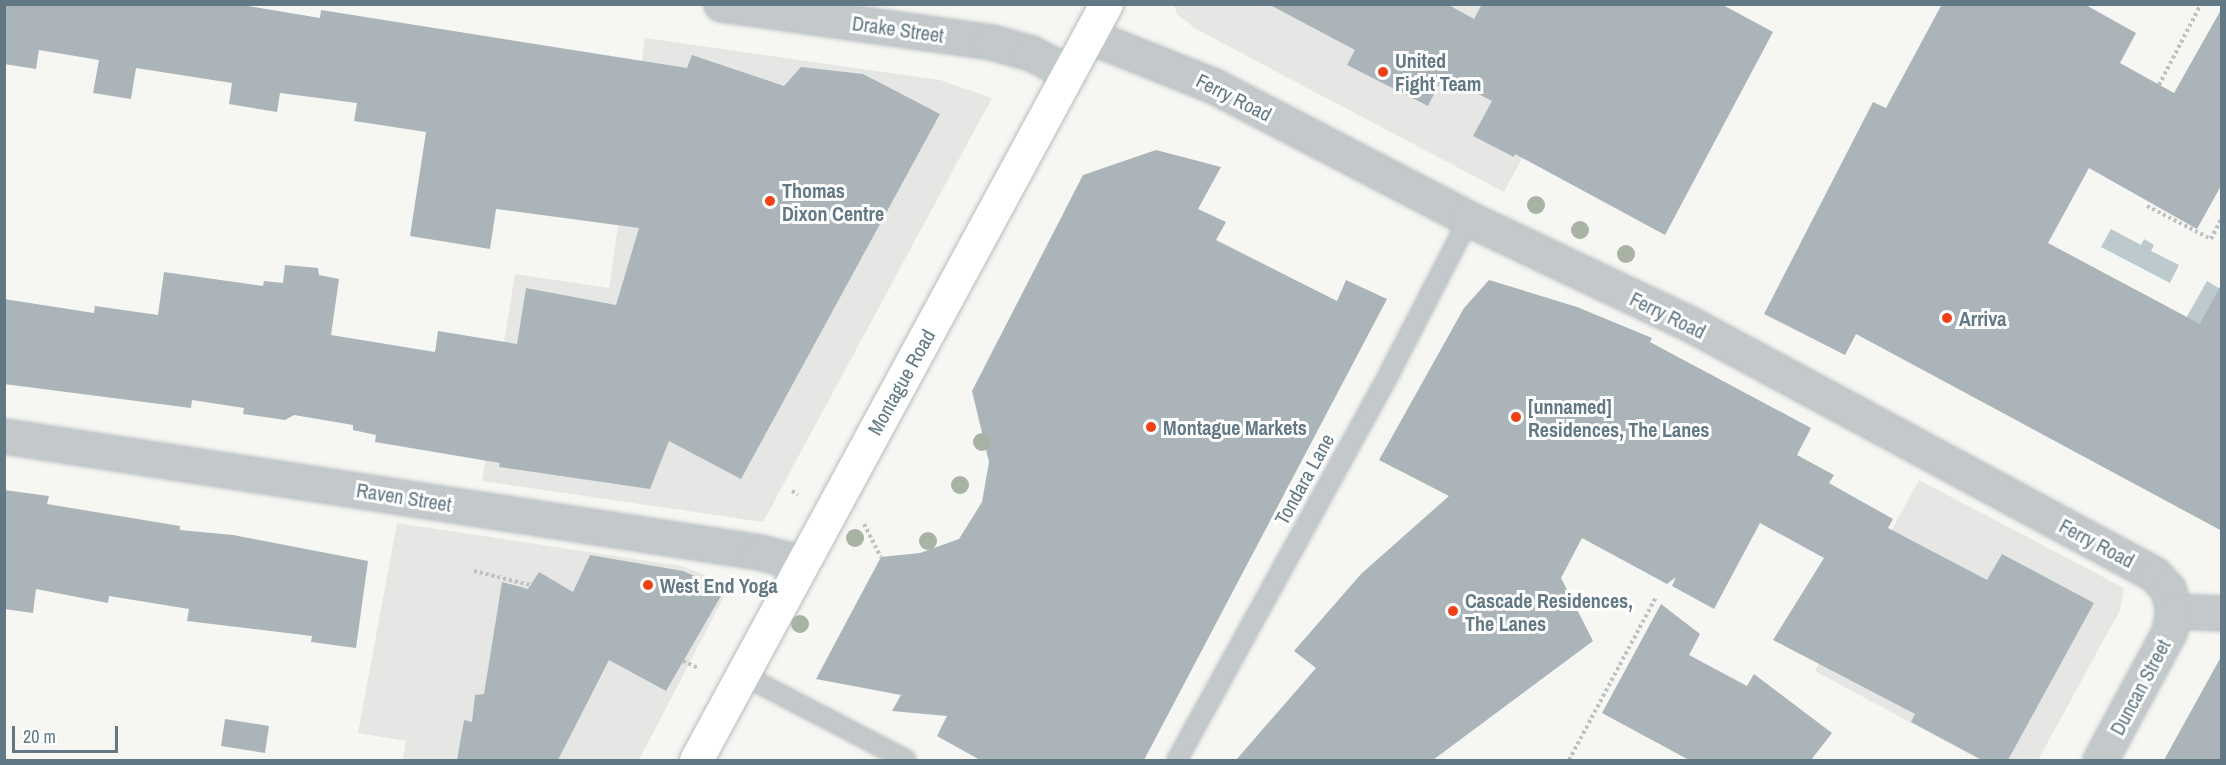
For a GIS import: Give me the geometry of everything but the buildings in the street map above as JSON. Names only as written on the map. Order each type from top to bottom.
[{"type":"street","name":"Drake Street","points":[[721,4],[991,42],[1031,53],[1069,73]]},
{"type":"street","name":"Montague Road","points":[[696,760],[1106,4]]},
{"type":"street","name":"Ferry Road","points":[[1089,36],[1214,86],[1469,219],[1692,325],[2154,574],[2168,589],[2173,611]]},
{"type":"street","name":"Raven Street","points":[[4,436],[759,552],[802,563]]},
{"type":"street","points":[[2173,611],[2222,613]]},
{"type":"street","name":"Duncan Street","points":[[2100,760],[2167,636],[2173,611]]},
{"type":"lane","name":"Tondara Lane","points":[[1177,760],[1390,370],[1469,219]]},
{"type":"lane","points":[[741,675],[906,760]]},
{"type":"path","points":[[2159,85],[2201,4]]},
{"type":"path","points":[[2147,206],[2211,239],[2222,217]]},
{"type":"path","points":[[792,491],[798,495]]},
{"type":"path","points":[[863,523],[881,557]]},
{"type":"path","points":[[474,571],[530,585]]},
{"type":"path","points":[[1569,760],[1656,597]]},
{"type":"path","points":[[683,661],[698,668]]},
{"type":"shaded area","points":[[1174,5],[1603,5],[1504,192],[1196,29],[1177,14]]},
{"type":"shaded area","name":"Thomas Dixon Centre","points":[[645,38],[940,80],[992,98],[763,522],[482,481],[515,274],[609,288]]},
{"type":"shaded area","points":[[2111,229],[2141,245],[2144,239],[2154,245],[2151,251],[2179,265],[2170,283],[2101,247]]},
{"type":"shaded area","points":[[2207,281],[2220,289],[2199,327],[2185,320]]},
{"type":"shaded area","points":[[1919,480],[2124,588],[2120,610],[2038,760],[1980,760],[1815,671]]},
{"type":"shaded area","points":[[397,523],[682,566],[730,585],[639,760],[403,760],[406,741],[358,733]]},
{"type":"place","name":"United Fight Team","points":[[1383,72]]},
{"type":"place","name":"Thomas Dixon Centre","points":[[770,201]]},
{"type":"place","name":"Arriva","points":[[1947,318]]},
{"type":"place","name":"[unnamed] Residences, The Lanes","points":[[1516,417]]},
{"type":"place","name":"Montague Markets","points":[[1151,427]]},
{"type":"place","name":"West End Yoga","points":[[648,585]]},
{"type":"place","name":"Cascade Residences, The Lanes","points":[[1453,611]]}]
